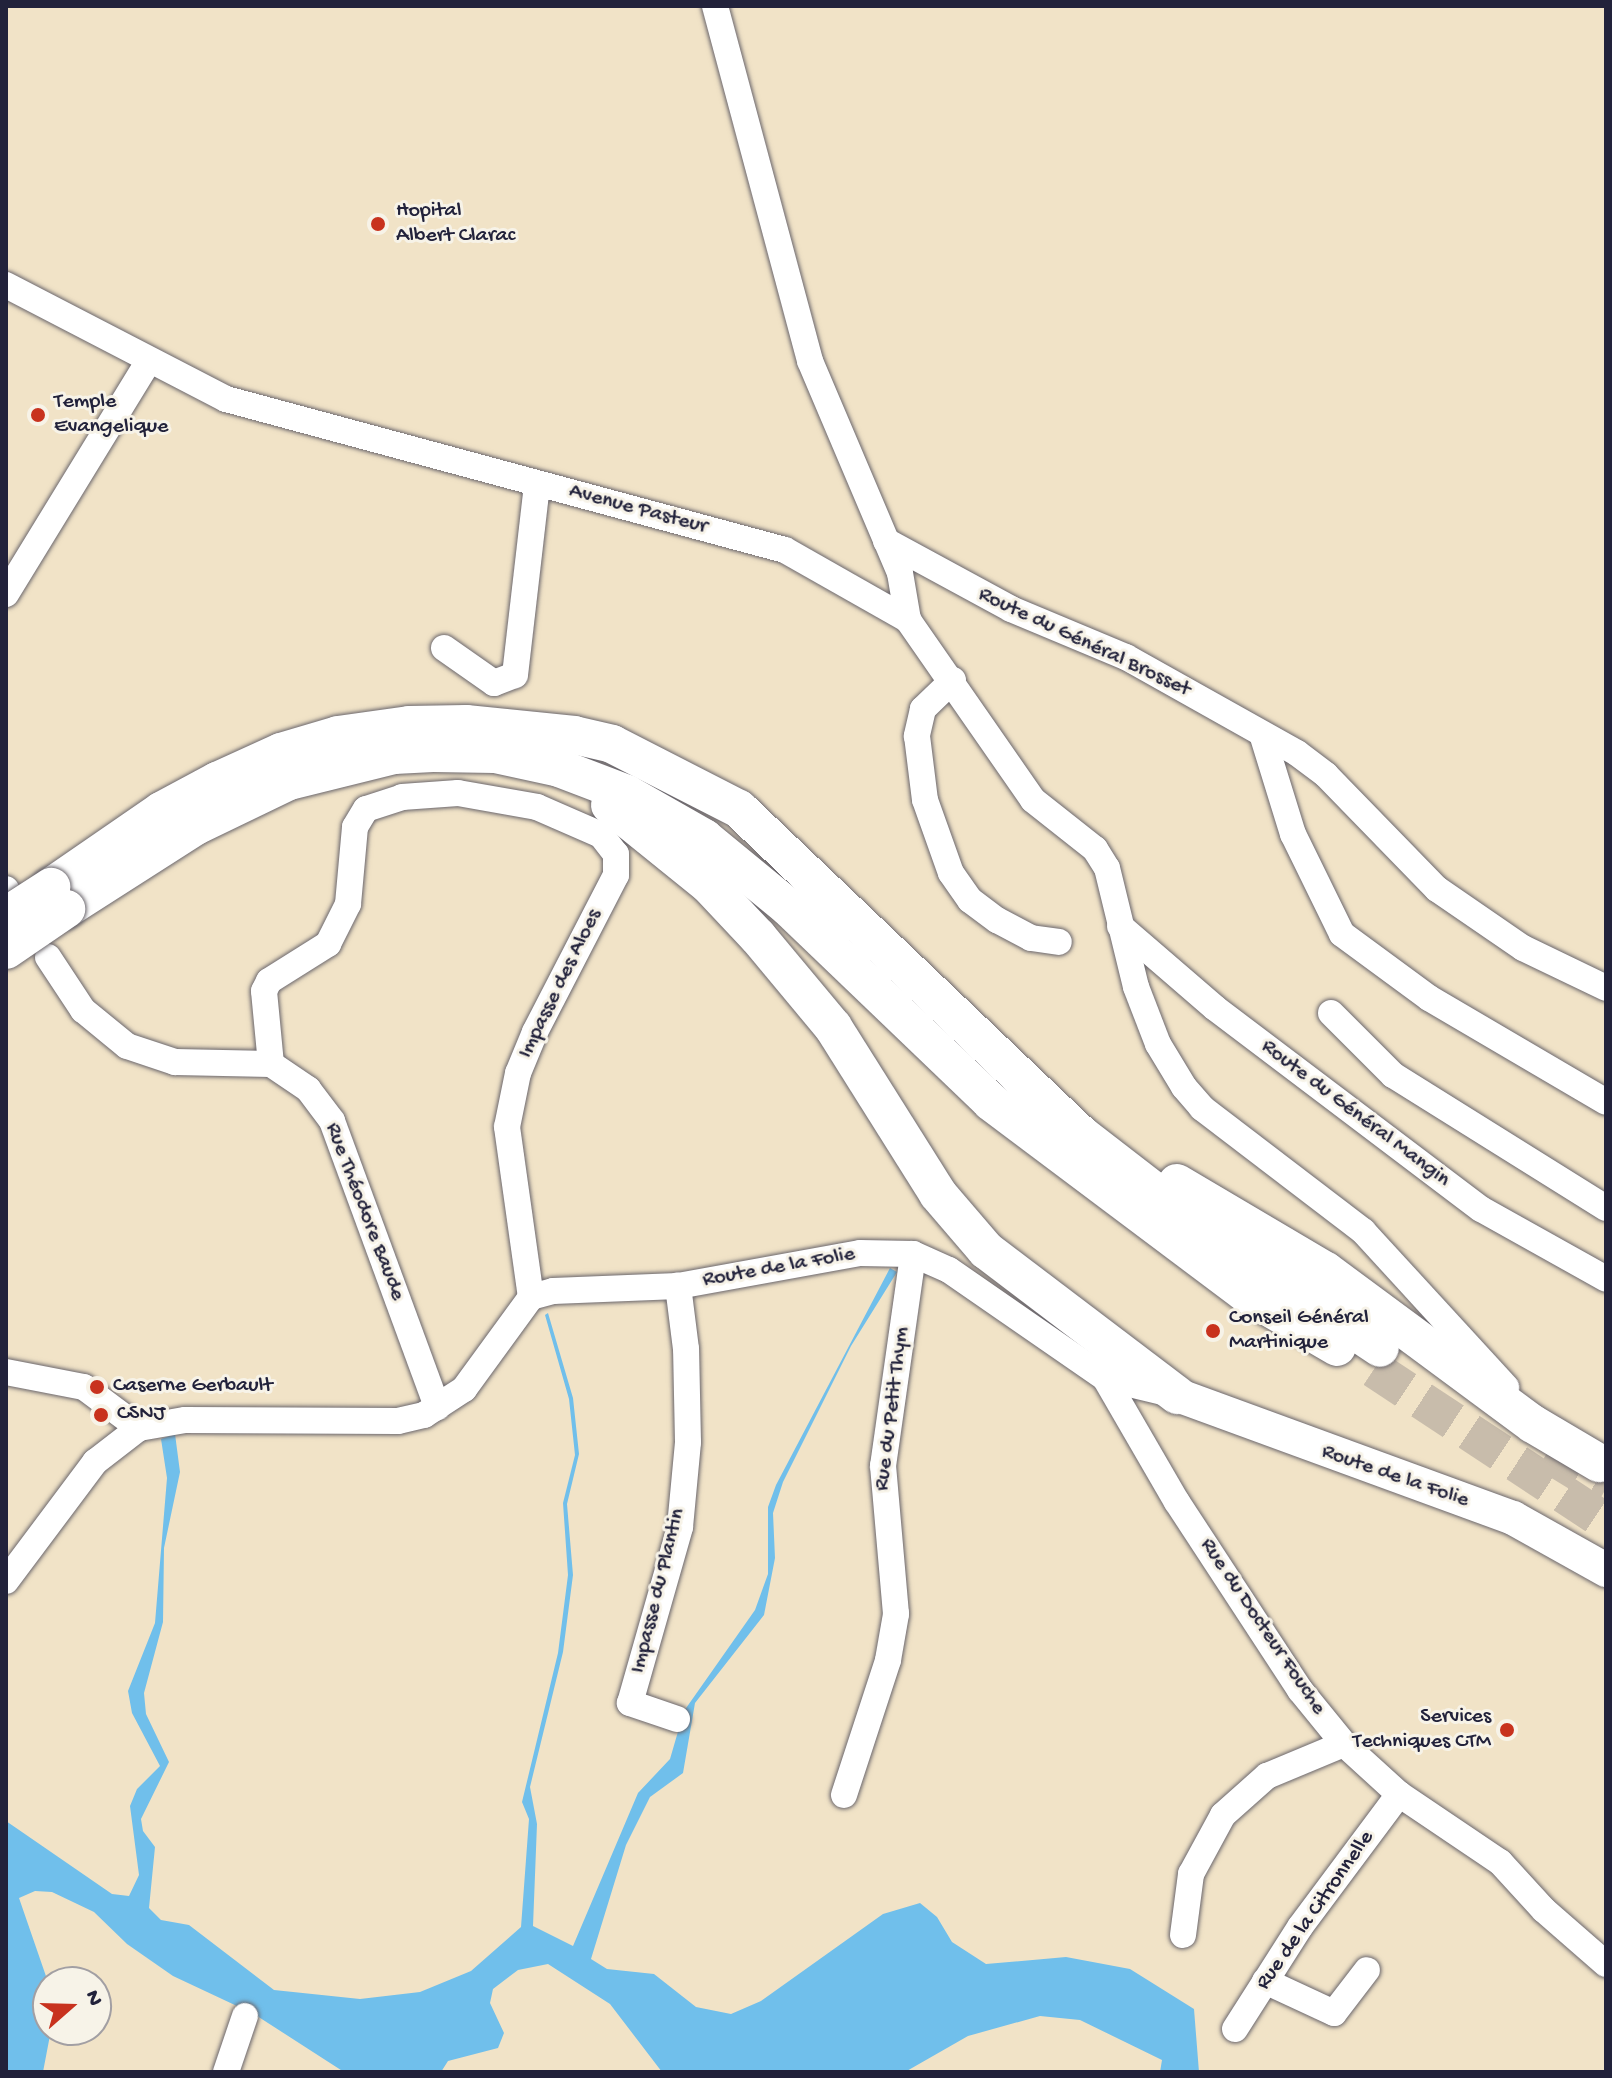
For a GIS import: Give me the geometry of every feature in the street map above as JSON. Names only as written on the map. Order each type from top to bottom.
[{"type":"highway","points":[[6,899],[58,898],[289,781],[394,755],[511,756],[627,794],[704,838],[788,907],[991,1102],[1248,1295],[1377,1358],[1084,1137],[739,809],[639,754],[574,735],[466,724],[409,725],[338,735],[281,752],[161,811],[58,898],[6,950]]},
{"type":"highway","points":[[511,756],[602,799],[708,884],[833,1027],[938,1194],[986,1250],[1177,1395]]},
{"type":"highway","points":[[996,1053],[1177,1182],[1339,1280],[1533,1424],[1602,1465]]},
{"type":"highway","points":[[1087,1328],[1105,1378]]},
{"type":"main road","name":"Route de la Folie","points":[[1177,1395],[1513,1518],[1606,1570]]},
{"type":"street","points":[[715,6],[810,361],[886,541],[908,607],[946,578]]},
{"type":"street","name":"Avenue Pasteur","points":[[6,285],[148,362],[226,399],[276,415],[785,550],[908,607],[1033,800],[1095,849],[1107,868],[1120,926],[1158,1044],[1192,1097],[1363,1231],[1521,1403],[1602,1465]]},
{"type":"street","points":[[6,594],[148,362]]},
{"type":"street","points":[[444,648],[494,683],[515,675],[537,484]]},
{"type":"street","name":"Route du Général Brosset","points":[[886,541],[946,578],[1126,657],[1262,734],[1326,775],[1437,889],[1523,948],[1606,988]]},
{"type":"street","points":[[953,680],[923,709],[917,736],[925,800],[951,873],[970,900],[997,920],[1031,938],[1059,942]]},
{"type":"street","points":[[1262,734],[1293,834],[1342,934],[1429,998],[1606,1102]]},
{"type":"street","name":"Impasse des Aloes","points":[[271,1064],[264,991],[269,981],[328,944],[348,904],[355,827],[366,809],[402,797],[458,793],[537,807],[601,835],[618,864],[535,1032],[518,1073],[507,1127],[531,1297]]},
{"type":"street","name":"Route du Général Mangin","points":[[1120,926],[1215,1008],[1481,1209],[1606,1279]]},
{"type":"street","points":[[48,957],[83,1010],[127,1046],[175,1062],[271,1064]]},
{"type":"street","points":[[1331,1013],[1393,1075],[1606,1208]]},
{"type":"street","name":"Rue Théodore Baude","points":[[271,1064],[308,1089],[332,1121],[437,1407]]},
{"type":"street","name":"Route de la Folie","points":[[531,1297],[553,1291],[678,1286],[860,1253],[913,1254],[949,1270],[1105,1378],[1177,1395]]},
{"type":"street","name":"Rue du Petit Thym","points":[[844,1795],[888,1660],[896,1614],[883,1466],[913,1254]]},
{"type":"street","name":"Impasse du Plantin","points":[[677,1719],[630,1703],[680,1527],[688,1442],[686,1349],[678,1286]]},
{"type":"street","points":[[6,1581],[95,1462],[139,1428],[185,1420],[398,1421],[437,1407],[464,1389],[531,1297]]},
{"type":"street","points":[[6,1372],[84,1387],[139,1428]]},
{"type":"street","name":"Rue du Docteur Fouche","points":[[1105,1378],[1258,1626],[1300,1690],[1344,1744],[1399,1794],[1500,1862],[1544,1910],[1606,1964]]},
{"type":"street","points":[[1183,1935],[1191,1874],[1223,1815],[1267,1776],[1344,1744]]},
{"type":"street","name":"Rue de la Citronnelle","points":[[1235,2029],[1265,1981],[1399,1794]]},
{"type":"street","points":[[1265,1981],[1334,2013],[1367,1970]]},
{"type":"street","points":[[226,2072],[245,2016]]},
{"type":"water","points":[[890,1268],[897,1272],[851,1346],[783,1482],[773,1513],[775,1558],[764,1615],[695,1703],[683,1773],[650,1797],[626,1845],[591,1959],[607,1969],[654,1974],[696,2007],[731,2014],[761,2001],[883,1914],[920,1903],[937,1917],[952,1942],[986,1964],[1066,1957],[1130,1969],[1194,2009],[1199,2072],[1160,2072],[1162,2060],[1080,2020],[1040,2016],[968,2036],[905,2072],[662,2072],[610,2004],[548,1964],[518,1970],[493,1989],[490,2003],[504,2033],[498,2048],[448,2061],[441,2072],[344,2072],[254,2014],[173,1976],[127,1944],[94,1912],[52,1892],[35,1891],[19,1898],[42,1966],[32,1966],[32,2046],[48,2046],[43,2072],[6,2072],[6,1821],[112,1894],[129,1896],[139,1875],[130,1806],[137,1789],[160,1766],[132,1713],[128,1691],[155,1623],[167,1478],[161,1439],[175,1434],[180,1472],[164,1548],[163,1622],[144,1693],[146,1714],[169,1762],[141,1819],[143,1831],[155,1847],[149,1908],[161,1920],[189,1925],[274,1990],[360,1999],[420,1992],[471,1971],[521,1927],[529,1819],[522,1802],[558,1653],[568,1575],[563,1503],[575,1455],[569,1399],[545,1315],[548,1313],[573,1398],[579,1454],[567,1504],[573,1575],[563,1652],[530,1787],[537,1824],[533,1926],[573,1946],[638,1793],[670,1759],[684,1711],[755,1610],[768,1574],[768,1507],[776,1485]]},
{"type":"tunnel","points":[[1374,1369],[1606,1522]]},
{"type":"tunnel","points":[[1547,1453],[1606,1489]]},
{"type":"place","name":"Hopital Albert Clarac","points":[[378,224]]},
{"type":"place","name":"Temple Evangelique","points":[[38,415]]},
{"type":"place","name":"Conseil Général Martinique","points":[[1213,1331]]},
{"type":"place","name":"Caserne Gerbault","points":[[97,1387]]},
{"type":"place","name":"CSNJ","points":[[101,1415]]},
{"type":"place","name":"Services Techniques CTM","points":[[1507,1730]]}]
